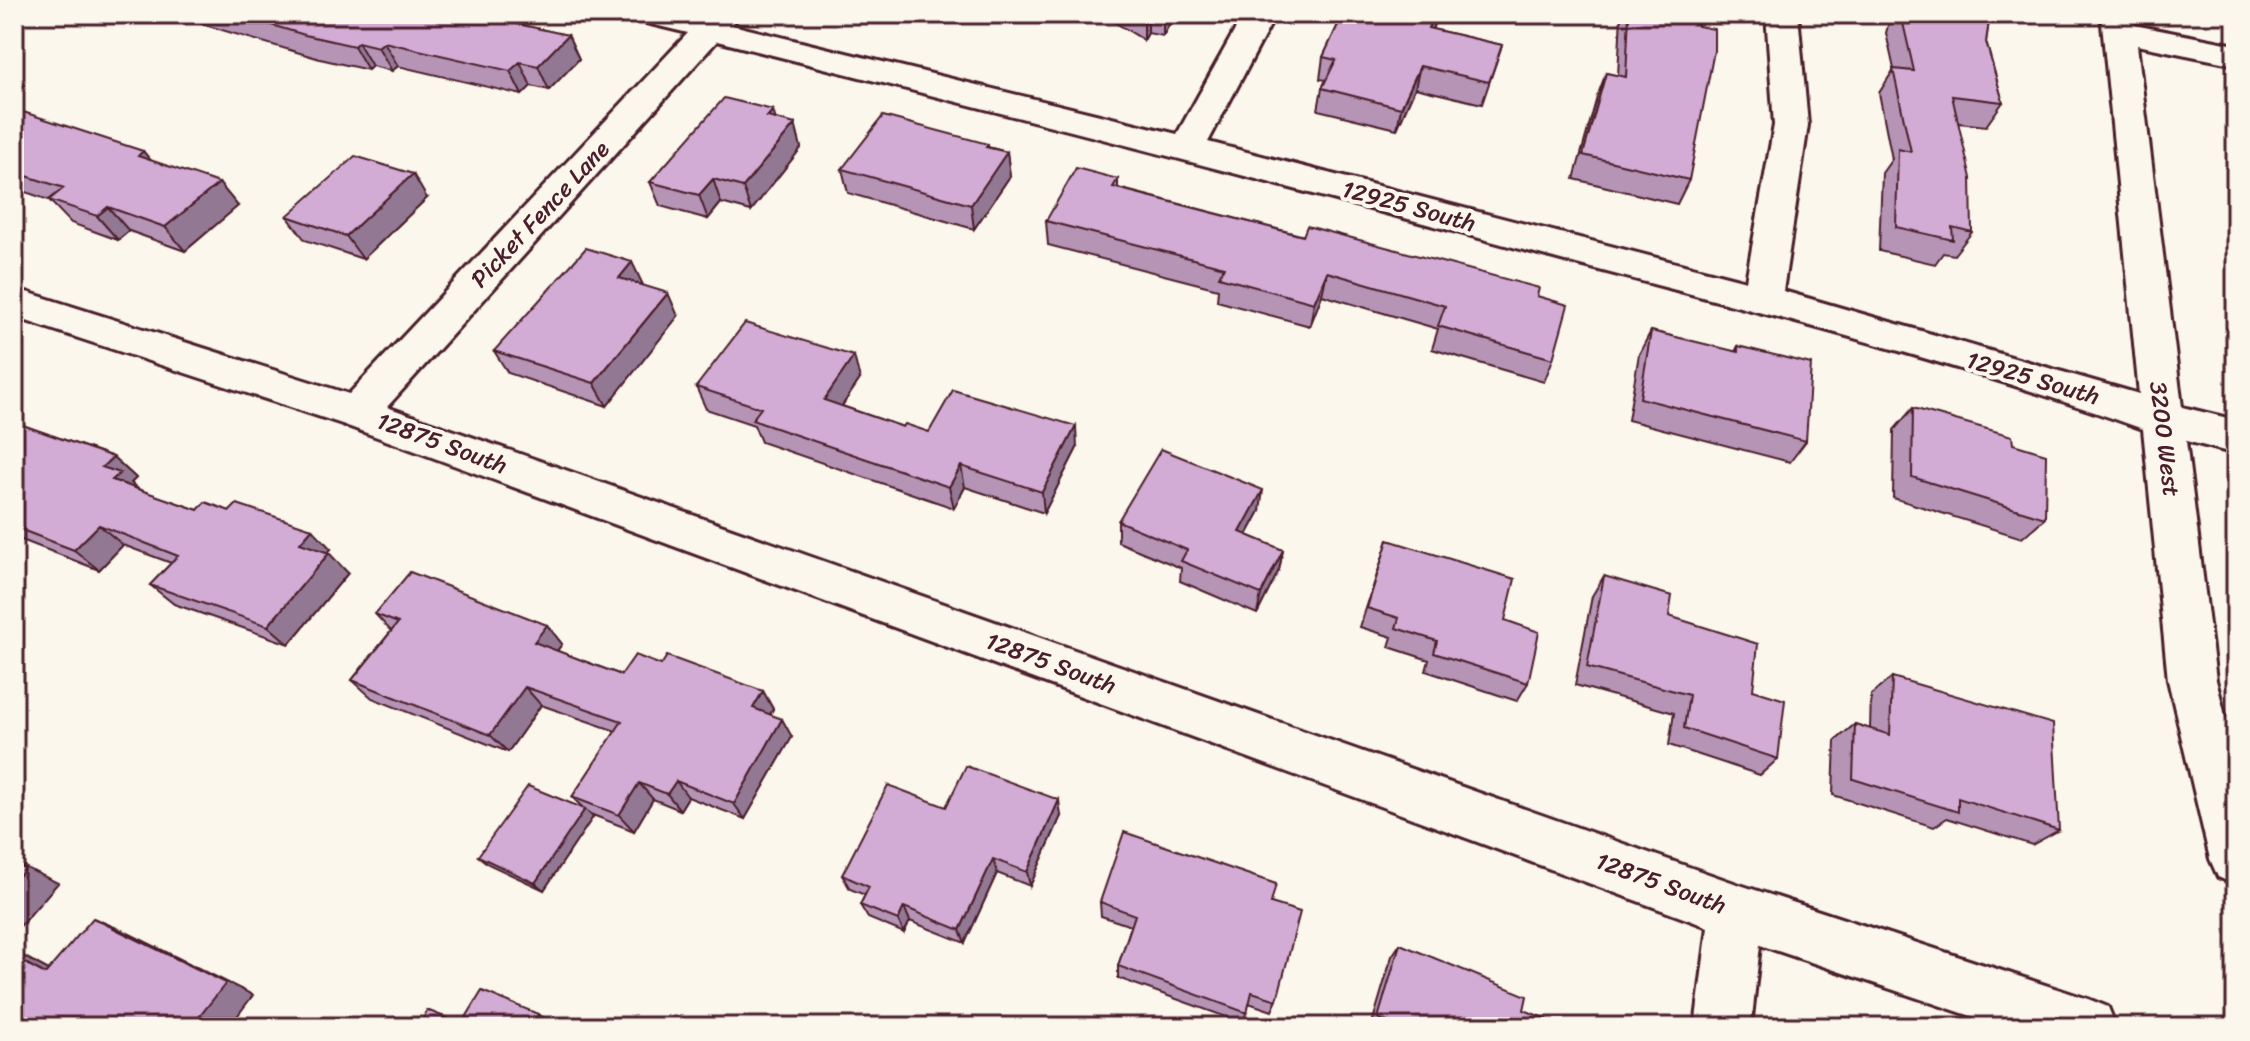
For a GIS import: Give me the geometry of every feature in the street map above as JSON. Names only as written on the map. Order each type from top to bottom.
[{"type":"street","name":"12925 South","points":[[649,14],[717,22],[1762,299],[2089,393],[2163,419],[2236,437]]},
{"type":"street","points":[[1187,148],[1260,14]]},
{"type":"street","points":[[1762,299],[1791,125],[1782,14]]},
{"type":"street","name":"Picket Fence Lane","points":[[357,413],[717,22]]},
{"type":"street","points":[[2118,23],[2236,55]]},
{"type":"street","name":"3200 West","points":[[2118,23],[2192,680],[2236,859]]},
{"type":"street","name":"12875 South","points":[[14,302],[357,413],[1737,911],[2088,1027]]},
{"type":"street","points":[[1723,1027],[1737,911]]},
{"type":"building","points":[[234,14],[472,14],[568,35],[538,66],[520,62],[510,71],[384,42],[378,47],[358,42],[354,46]]},
{"type":"building","points":[[1343,14],[1434,14],[1428,28],[1502,45],[1489,82],[1420,66],[1401,108],[1322,88],[1336,60],[1323,57]]},
{"type":"building","points":[[1629,14],[1698,14],[1698,26],[1714,29],[1714,51],[1689,180],[1583,155],[1606,73],[1626,77]]},
{"type":"building","points":[[1901,14],[1990,14],[1986,42],[2003,102],[1952,96],[1971,178],[1972,232],[1952,227],[1953,240],[1896,227],[1898,149],[1911,152],[1893,69],[1914,71]]},
{"type":"building","points":[[724,98],[773,110],[767,117],[795,124],[743,187],[713,179],[699,195],[650,182]]},
{"type":"building","points":[[14,109],[143,151],[138,156],[219,183],[165,227],[108,207],[97,216],[49,200],[64,188],[14,172]]},
{"type":"building","points":[[883,116],[1007,152],[971,205],[842,169]]},
{"type":"building","points":[[355,156],[413,174],[346,236],[287,216]]},
{"type":"building","points":[[1076,168],[1118,179],[1113,187],[1303,236],[1307,226],[1539,288],[1537,296],[1568,305],[1553,359],[1438,326],[1445,306],[1327,272],[1314,303],[1219,277],[1224,267],[1046,221]]},
{"type":"building","points":[[586,248],[632,262],[619,278],[668,293],[594,383],[494,351]]},
{"type":"building","points":[[745,323],[854,356],[824,400],[903,427],[905,424],[929,432],[953,390],[1076,426],[1042,492],[961,466],[949,487],[752,420],[761,408],[696,387]]},
{"type":"building","points":[[1651,331],[1738,352],[1738,346],[1811,364],[1806,441],[1640,398]]},
{"type":"building","points":[[1913,408],[2012,436],[2013,444],[2046,454],[2045,518],[1912,477]]},
{"type":"building","points":[[14,422],[113,457],[102,467],[120,473],[112,480],[198,510],[205,502],[230,511],[237,504],[312,529],[300,543],[329,553],[268,626],[150,585],[178,556],[99,525],[74,550],[14,527]]},
{"type":"building","points":[[1161,449],[1263,490],[1240,532],[1283,550],[1261,594],[1181,561],[1187,550],[1118,521]]},
{"type":"building","points":[[1388,540],[1515,579],[1505,620],[1539,632],[1528,683],[1434,653],[1437,641],[1396,628],[1399,618],[1367,608]]},
{"type":"building","points":[[410,572],[547,625],[534,642],[621,675],[635,655],[661,665],[667,656],[763,691],[753,708],[782,719],[734,804],[676,781],[667,794],[639,783],[619,815],[572,797],[622,721],[525,687],[490,735],[352,680],[398,623],[375,614]]},
{"type":"building","points":[[1604,576],[1672,596],[1669,616],[1758,644],[1753,690],[1785,700],[1778,759],[1684,728],[1689,695],[1587,667]]},
{"type":"building","points":[[1892,677],[2053,724],[2059,830],[1958,798],[1958,812],[1853,779],[1855,724],[1890,735]]},
{"type":"building","points":[[966,766],[1059,800],[1027,872],[993,859],[960,930],[904,907],[898,920],[860,905],[869,887],[842,875],[888,785],[946,807]]},
{"type":"building","points":[[528,786],[585,809],[535,883],[478,856]]},
{"type":"building","points":[[1124,832],[1276,884],[1271,903],[1300,912],[1277,1000],[1252,992],[1247,1013],[1118,966],[1135,915],[1100,902]]},
{"type":"building","points":[[14,863],[25,869],[14,882]]},
{"type":"building","points":[[93,918],[226,983],[191,1027],[14,1027],[14,957],[45,974]]},
{"type":"building","points":[[1400,944],[1527,996],[1524,1010],[1565,1027],[1398,1027],[1378,1018]]},
{"type":"building","points":[[482,991],[538,1014],[530,1027],[420,1027],[427,1010],[462,1024]]},
{"type":"building","points":[[388,1021],[403,1027],[384,1027]]}]
